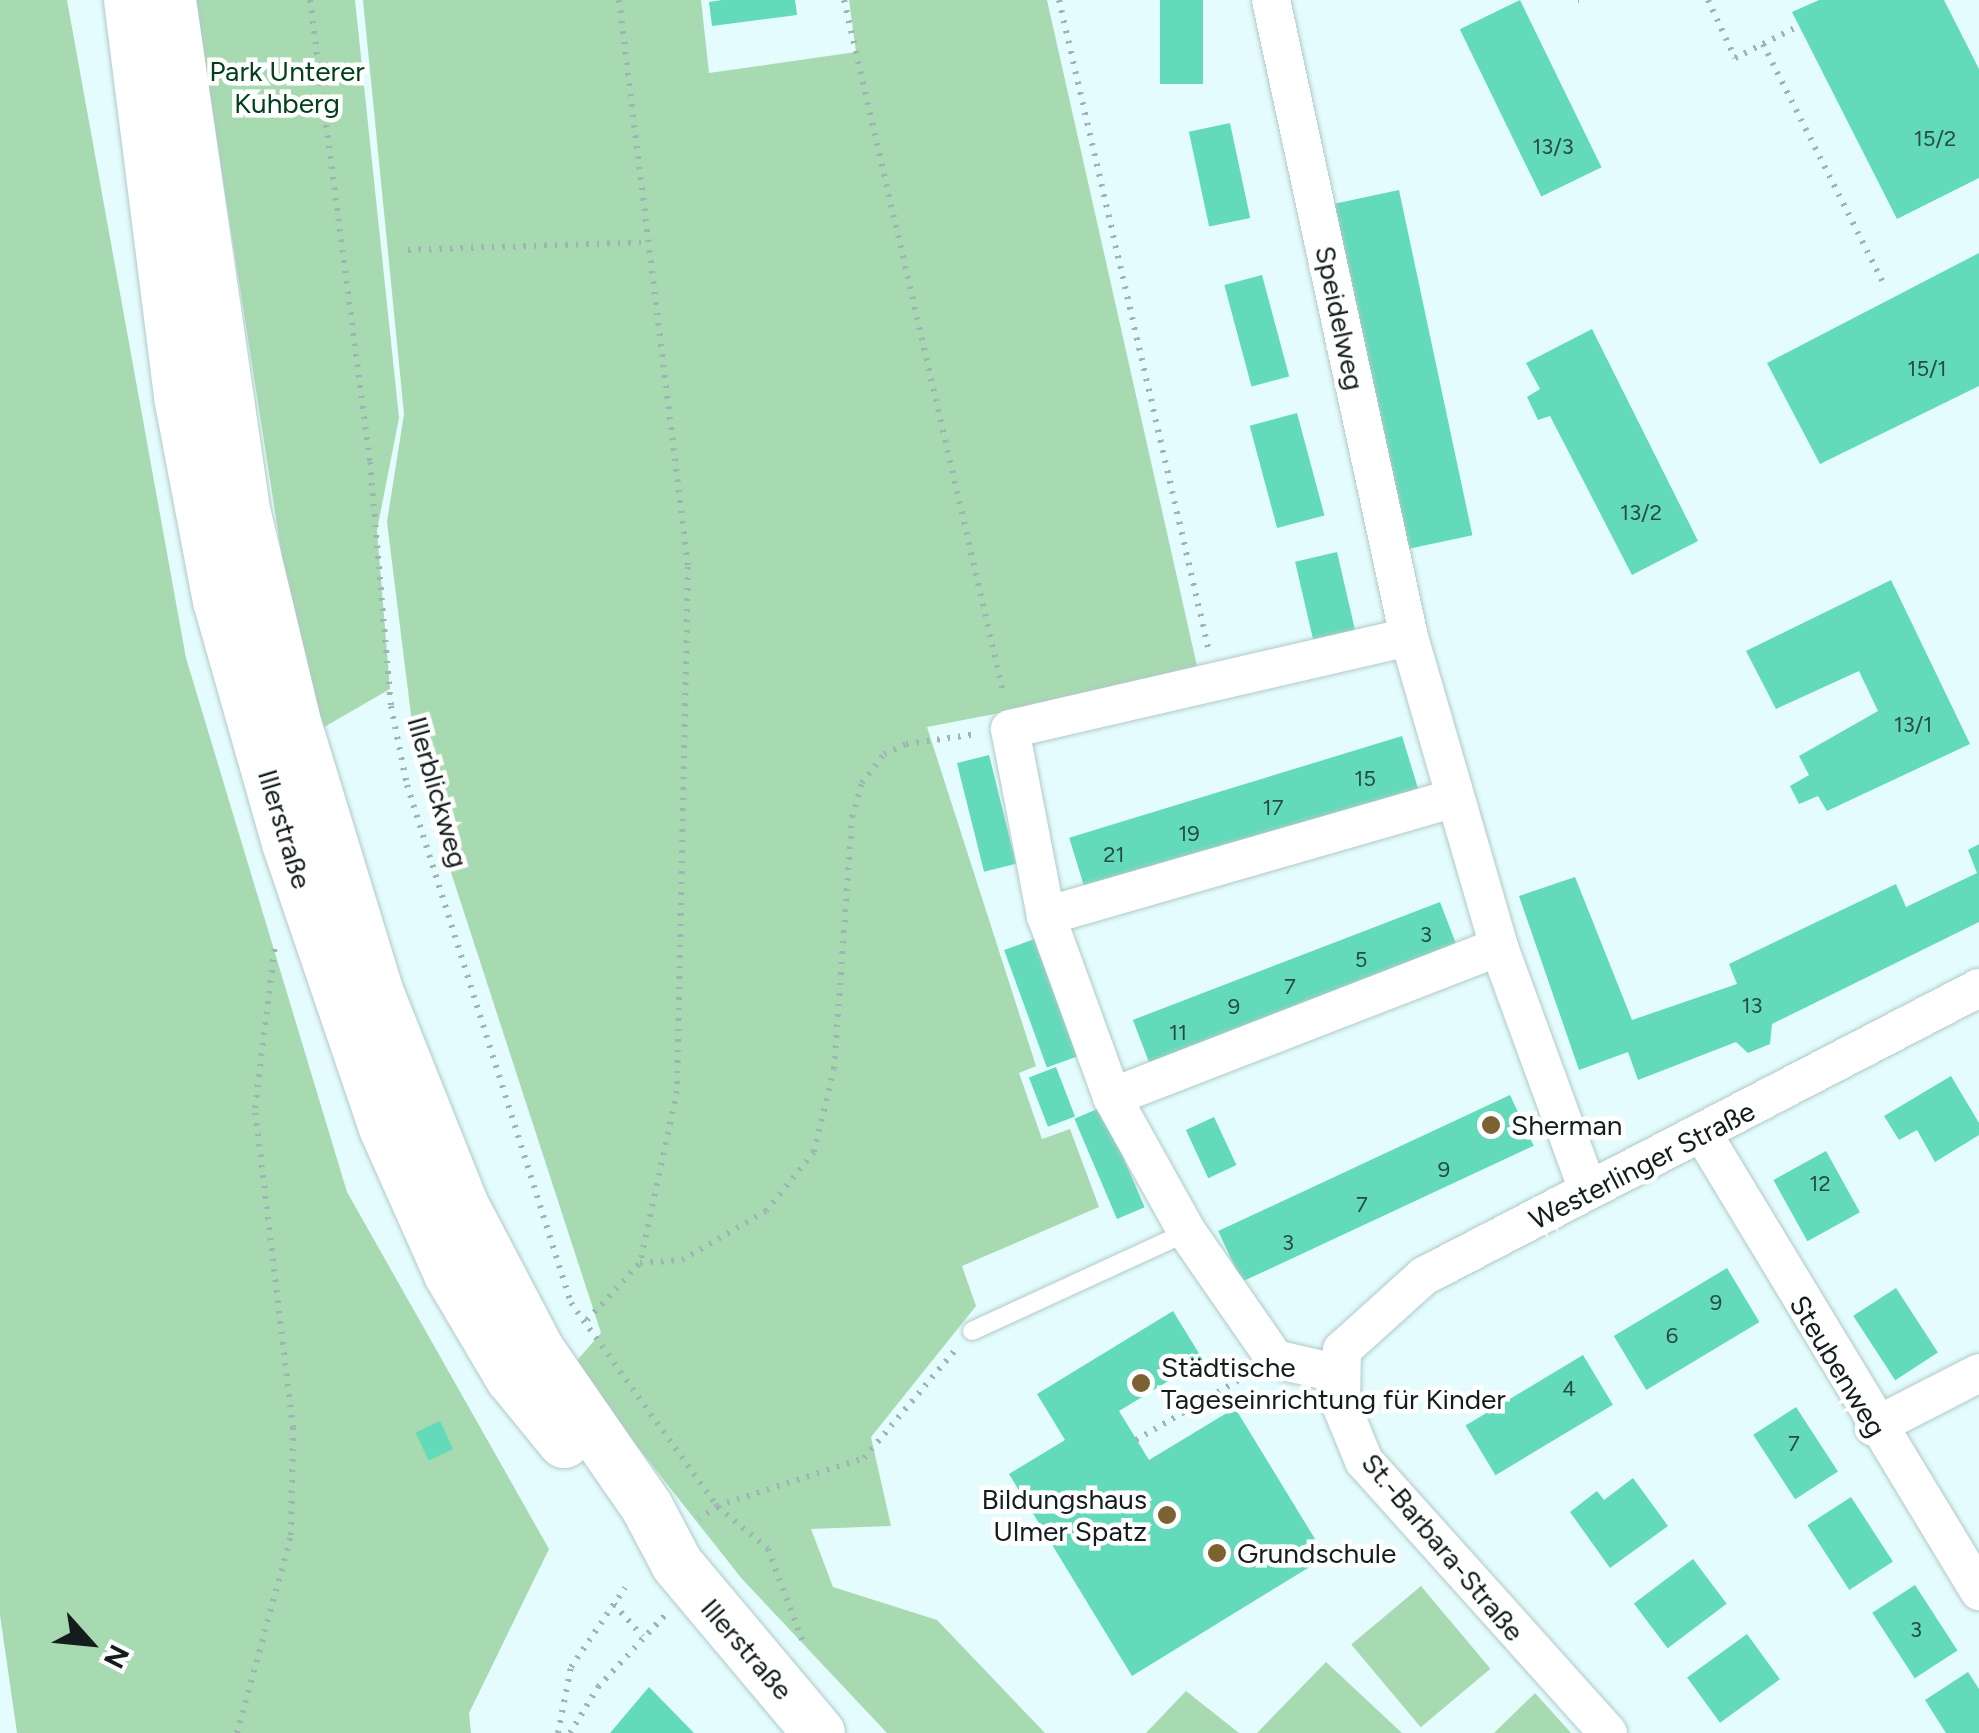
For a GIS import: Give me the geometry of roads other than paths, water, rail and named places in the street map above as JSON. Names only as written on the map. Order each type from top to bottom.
[{"type":"main road","name":"Illerstraße","points":[[130,0],[180,397],[220,601],[288,843],[379,1110],[450,1274],[511,1377],[629,1522],[689,1558]]},
{"type":"main road","name":"Illerstraße","points":[[170,0],[244,510],[294,719],[377,991],[462,1204],[530,1335],[648,1507],[819,1733]]},
{"type":"street","name":"Speidelweg","points":[[1271,0],[1409,637],[1499,947],[1588,1190]]},
{"type":"street","points":[[1340,1374],[1276,1359],[1187,1232],[1112,1097],[1046,916],[1010,728],[1409,637]]},
{"type":"street","points":[[1046,916],[1454,798]]},
{"type":"street","points":[[1112,1097],[1499,947]]},
{"type":"street","name":"Westerlinger Straße","points":[[1340,1374],[1342,1350],[1424,1276],[1588,1190],[1704,1136],[1979,988]]},
{"type":"street","name":"Steubenweg","points":[[1704,1136],[1874,1428],[1979,1591]]},
{"type":"street","points":[[1874,1428],[1979,1373]]},
{"type":"street","name":"St.-Barbara-Straße","points":[[1340,1374],[1341,1404],[1364,1462],[1608,1733]]},
{"type":"lane","points":[[972,1331],[1187,1232]]},
{"type":"place","name":"Sherman","points":[[1491,1125]]},
{"type":"place","name":"Städtische Tageseinrichtung für Kinder","points":[[1141,1383]]},
{"type":"place","name":"Bildungshaus Ulmer Spatz","points":[[1167,1515]]},
{"type":"place","name":"Grundschule","points":[[1217,1553]]},
{"type":"park label","name":"Park Unterer Kuhberg","points":[[287,87]]}]
